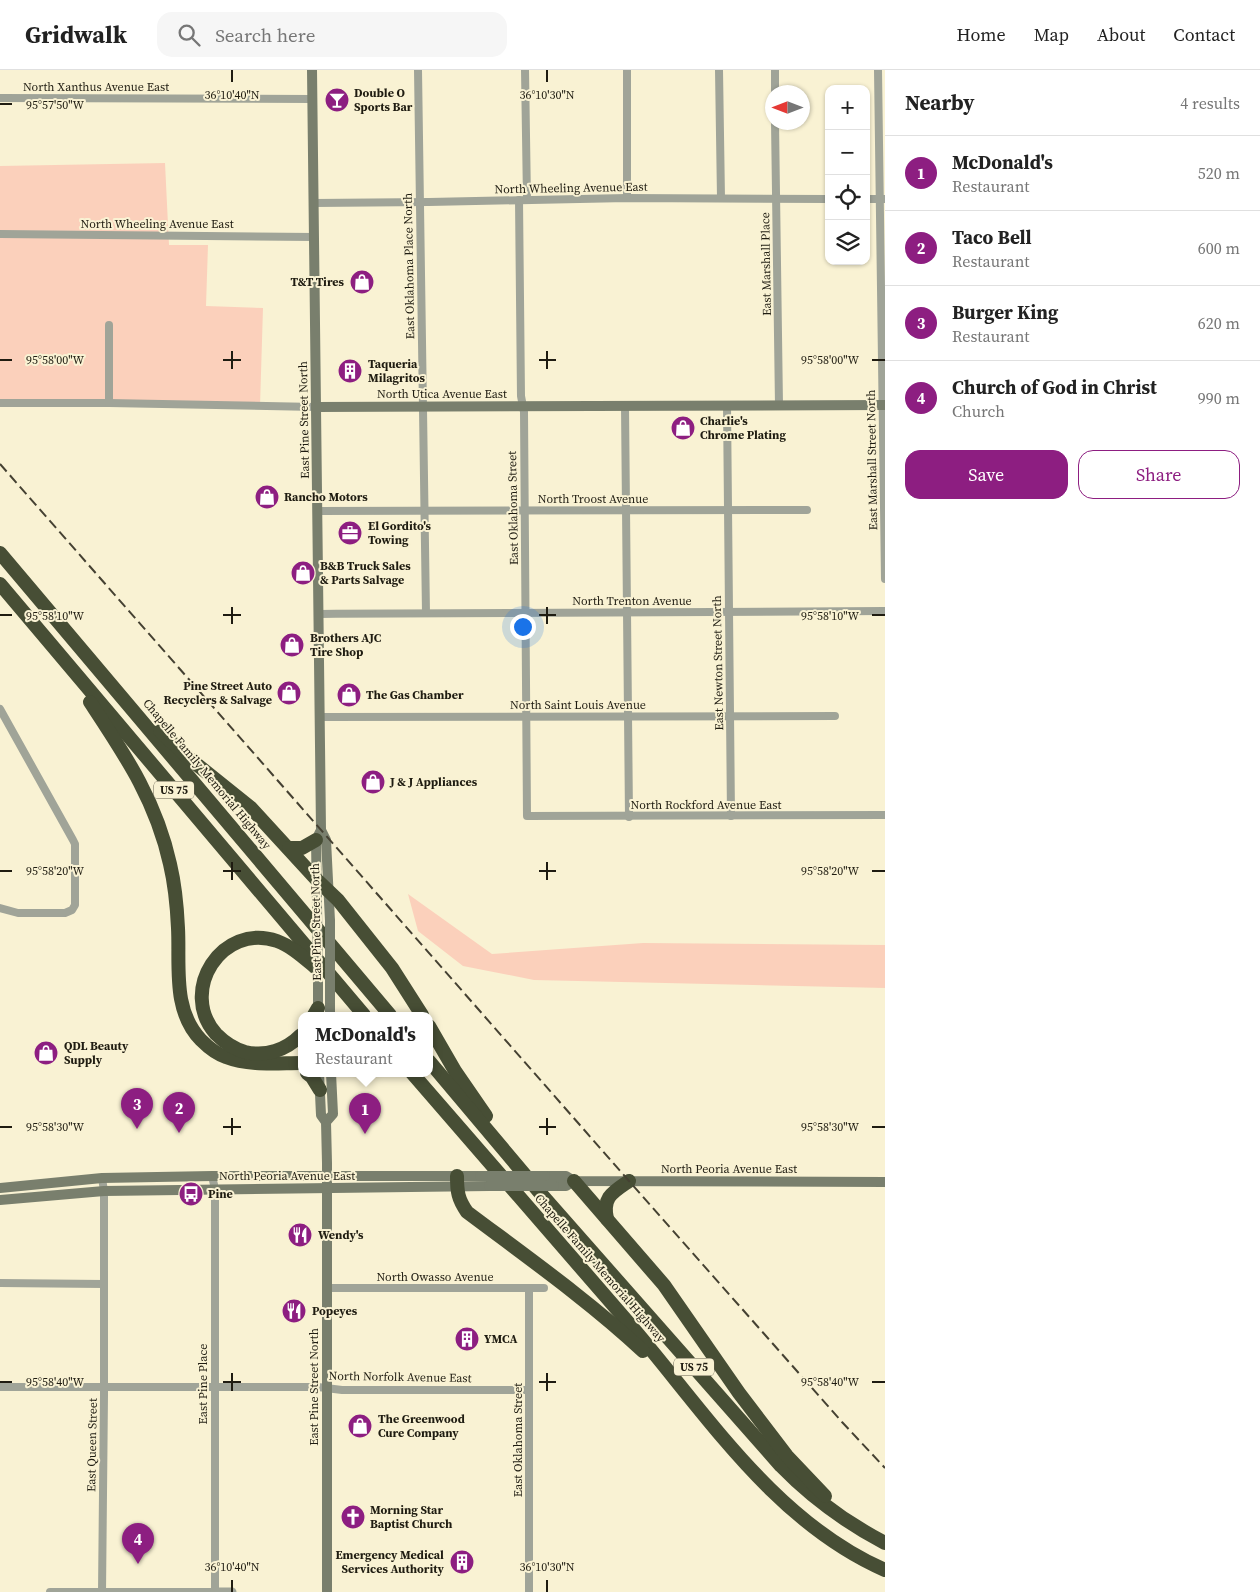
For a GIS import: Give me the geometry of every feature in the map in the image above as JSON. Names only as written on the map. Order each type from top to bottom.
[{"type":"highway","name":"Chapelle Family Memorial Highway","points":[[0,553],[387,1012]]},
{"type":"highway","name":"US 75","points":[[0,584],[361,1012]]},
{"type":"highway","points":[[48,641],[125,755],[155,814],[166,847],[173,881],[178,929],[179,992],[183,1010],[190,1025],[204,1043],[226,1057],[247,1062],[298,1065]]},
{"type":"highway","points":[[109,682],[190,759],[251,808],[289,848],[370,938],[420,1012]]},
{"type":"highway","points":[[289,848],[302,848],[319,835]]},
{"type":"highway","points":[[298,1037],[284,1048],[262,1053],[241,1050],[222,1040],[207,1020],[202,998],[206,974],[214,960],[236,943],[266,938],[293,949],[341,988]]},
{"type":"highway","points":[[433,1033],[455,1071],[522,1171]]},
{"type":"highway","name":"Chapelle Family Memorial Highway","points":[[433,1066],[522,1171],[781,1466],[816,1500],[857,1529],[885,1543]]},
{"type":"highway","points":[[311,1077],[320,1090]]},
{"type":"highway","name":"Chapelle Family Memorial Highway","points":[[415,1077],[629,1322],[680,1386],[750,1467],[787,1506],[849,1552],[885,1570]]},
{"type":"highway","points":[[457,1181],[457,1193],[461,1204],[467,1212],[600,1313],[680,1386]]},
{"type":"highway","points":[[574,1181],[669,1292],[739,1393],[787,1456],[857,1529]]},
{"type":"highway","points":[[607,1219],[605,1211],[608,1198],[613,1192],[629,1181]]},
{"type":"main road","name":"East Pine Street North","points":[[312,70],[321,717],[317,880],[317,1012]]},
{"type":"main road","name":"North Utica Avenue East","points":[[316,406],[884,405]]},
{"type":"main road","name":"East Pine Street North","points":[[319,835],[326,840],[330,921],[330,1012]]},
{"type":"main road","name":"East Pine Street North","points":[[319,1077],[321,1115],[326,1122],[327,1176],[327,1592]]},
{"type":"main road","name":"East Pine Street North","points":[[326,1122],[333,1114],[332,1077]]},
{"type":"main road","name":"North Peoria Avenue East","points":[[0,1188],[102,1178],[212,1176],[327,1176],[457,1181],[489,1186],[566,1186],[574,1181]]},
{"type":"main road","name":"North Peoria Avenue East","points":[[0,1200],[104,1191],[327,1189],[457,1181],[480,1176],[566,1176],[574,1181],[885,1182]]},
{"type":"street","name":"East Oklahoma Place North","points":[[418,70],[426,613]]},
{"type":"street","name":"East Oklahoma Street","points":[[525,70],[522,406],[524,412],[527,816]]},
{"type":"street","points":[[627,198],[628,70]]},
{"type":"street","points":[[719,70],[721,198]]},
{"type":"street","points":[[775,70],[775,85]]},
{"type":"street","name":"East Marshall Street North","points":[[878,70],[882,199],[885,579]]},
{"type":"street","name":"North Xanthus Avenue East","points":[[0,98],[312,99]]},
{"type":"street","name":"East Marshall Place","points":[[775,130],[779,405]]},
{"type":"street","name":"North Wheeling Avenue East","points":[[314,203],[627,198],[825,199]]},
{"type":"street","name":"North Wheeling Avenue East","points":[[0,234],[314,237]]},
{"type":"street","points":[[109,325],[109,403]]},
{"type":"street","name":"North Utica Avenue East","points":[[0,403],[316,406]]},
{"type":"street","name":"East Newton Street North","points":[[727,405],[731,816]]},
{"type":"street","points":[[625,406],[629,816]]},
{"type":"street","name":"North Troost Avenue","points":[[318,511],[807,510]]},
{"type":"street","name":"North Trenton Avenue","points":[[320,614],[885,611]]},
{"type":"street","points":[[0,709],[75,844],[75,905],[72,910],[65,913],[18,913],[0,908]]},
{"type":"street","name":"North Saint Louis Avenue","points":[[321,717],[834,716]]},
{"type":"street","name":"North Rockford Avenue East","points":[[527,816],[885,815]]},
{"type":"street","name":"East Pine Place","points":[[212,1176],[215,1189],[214,1592]]},
{"type":"street","name":"East Queen Street","points":[[102,1178],[104,1191],[102,1592]]},
{"type":"street","points":[[0,1283],[104,1284]]},
{"type":"street","name":"North Owasso Avenue","points":[[326,1288],[544,1288]]},
{"type":"street","name":"East Oklahoma Street","points":[[529,1288],[529,1592]]},
{"type":"street","name":"North Norfolk Avenue East","points":[[0,1387],[214,1386],[318,1387],[342,1390],[529,1390]]},
{"type":"street","points":[[50,1592],[232,1592]]},
{"type":"shaded area","points":[[165,163],[169,245],[208,245],[206,306],[263,308],[260,406],[0,403],[0,166]]},
{"type":"shaded area","points":[[408,894],[492,954],[643,943],[885,945],[885,988],[534,980],[463,966],[418,931]]},
{"type":"railway","points":[[0,464],[629,1181],[885,1468]]},
{"type":"place","name":"Double O Sports Bar","points":[[337,100]]},
{"type":"place","name":"T&T Tires","points":[[362,282]]},
{"type":"place","name":"Taqueria Milagritos","points":[[350,371]]},
{"type":"place","name":"Charlie's Chrome Plating","points":[[683,428]]},
{"type":"place","name":"Rancho Motors","points":[[267,497]]},
{"type":"place","name":"El Gordito's Towing","points":[[350,533]]},
{"type":"place","name":"B&B Truck Sales & Parts Salvage","points":[[303,573]]},
{"type":"place","name":"Brothers AJC Tire Shop","points":[[292,645]]},
{"type":"place","name":"Pine Street Auto Recyclers & Salvage","points":[[289,693]]},
{"type":"place","name":"The Gas Chamber","points":[[349,695]]},
{"type":"place","name":"J & J Appliances","points":[[373,782]]},
{"type":"place","name":"QDL Beauty Supply","points":[[46,1053]]},
{"type":"place","name":"Burger King","points":[[137,1129]]},
{"type":"place","name":"Taco Bell","points":[[179,1133]]},
{"type":"place","name":"McDonald's","points":[[365,1134]]},
{"type":"place","name":"Pine","points":[[191,1194]]},
{"type":"place","name":"Wendy's","points":[[300,1235]]},
{"type":"place","name":"Popeyes","points":[[294,1311]]},
{"type":"place","name":"YMCA","points":[[467,1339]]},
{"type":"place","name":"The Greenwood Cure Company","points":[[360,1426]]},
{"type":"place","name":"Morning Star Baptist Church","points":[[353,1517]]},
{"type":"place","name":"Emergency Medical Services Authority","points":[[462,1562]]},
{"type":"place","name":"Church of God in Christ","points":[[138,1564]]}]
